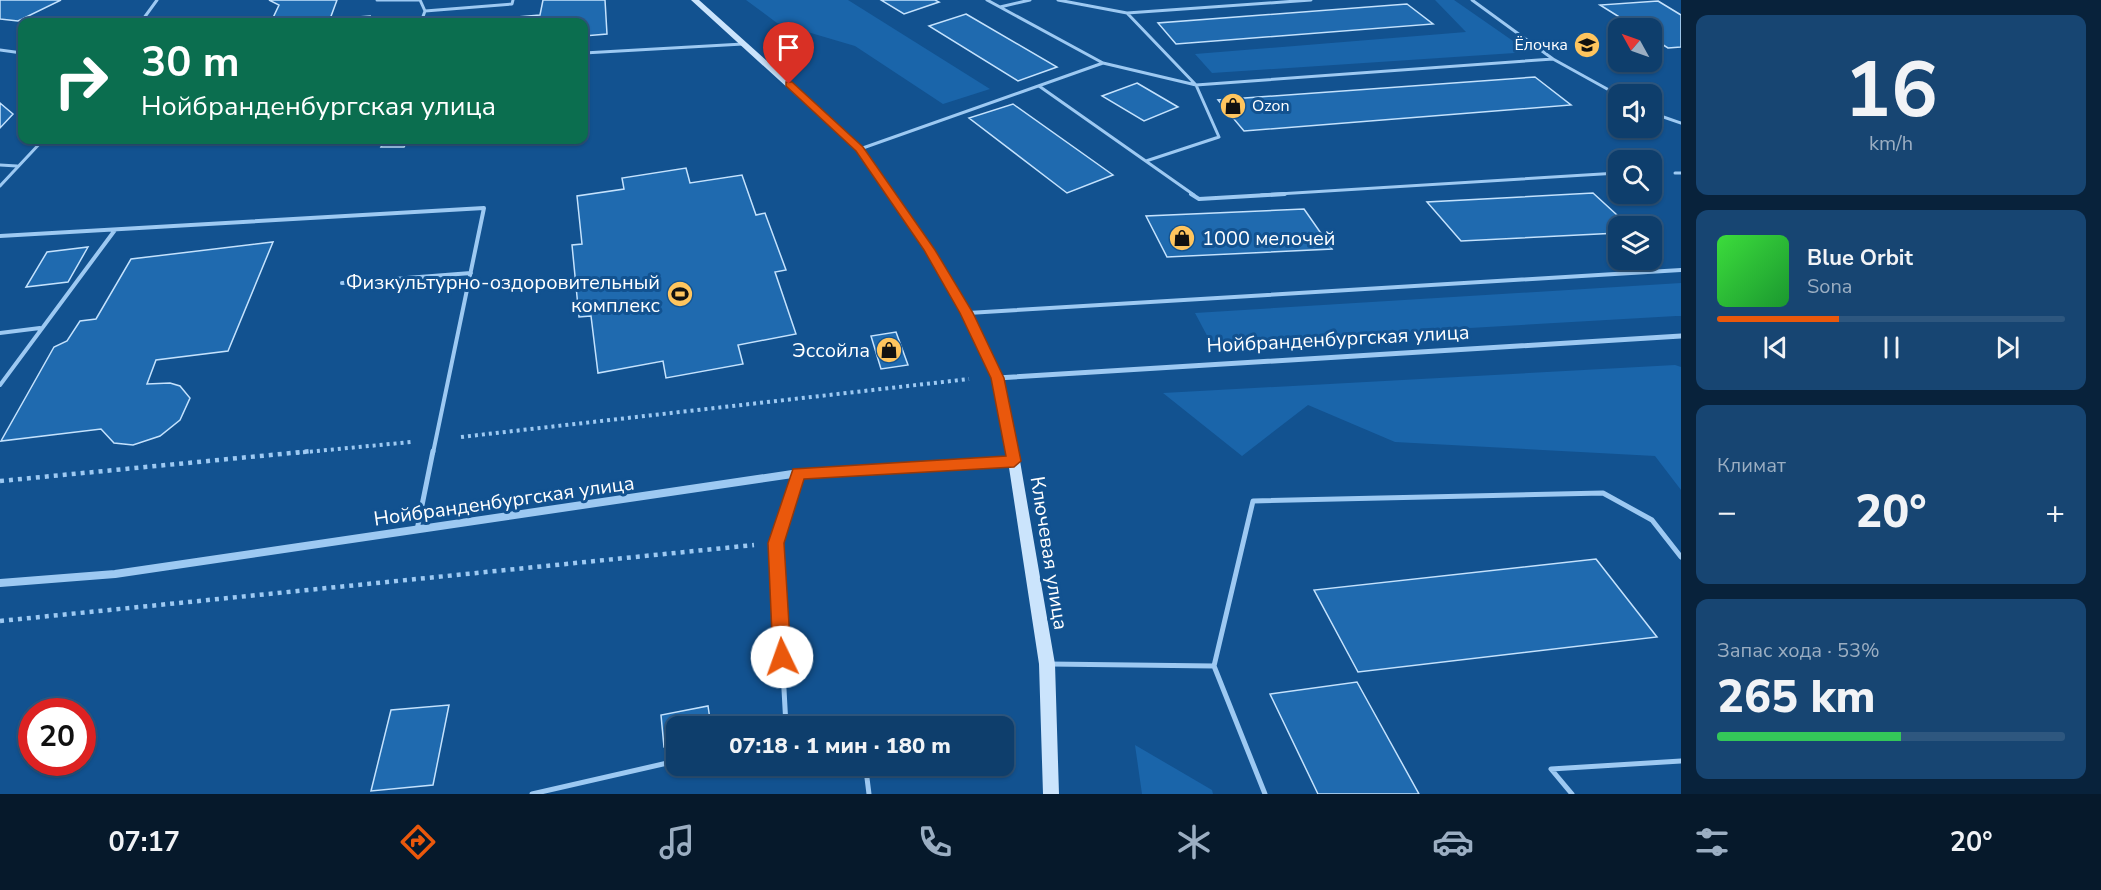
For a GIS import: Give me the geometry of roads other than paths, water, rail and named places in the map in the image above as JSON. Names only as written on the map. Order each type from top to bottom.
[{"type":"main road","name":"Ключевая улица","points":[[695,0],[860,149],[930,250],[967,313],[997,378],[1014,461],[1047,664],[1051,794]]},
{"type":"street","name":"Нойбранденбургская улица","points":[[997,378],[1681,336]]},
{"type":"street","name":"Нойбранденбургская улица","points":[[0,583],[115,573],[799,473],[1014,461]]},
{"type":"lane","points":[[144,18],[157,0]]},
{"type":"lane","points":[[377,0],[420,0],[425,11],[422,18]]},
{"type":"lane","points":[[425,11],[512,4],[513,0]]},
{"type":"lane","points":[[987,0],[1103,63],[1196,85],[1553,59]]},
{"type":"lane","points":[[1000,7],[1030,0]]},
{"type":"lane","points":[[1058,0],[1127,13],[1311,0]]},
{"type":"lane","points":[[1472,0],[1553,59],[1608,89]]},
{"type":"lane","points":[[1127,13],[1196,85],[1220,137],[1146,161]]},
{"type":"lane","points":[[588,53],[744,45]]},
{"type":"lane","points":[[0,50],[18,52]]},
{"type":"lane","points":[[860,149],[933,121],[1103,63]]},
{"type":"lane","points":[[1040,86],[1199,199],[1608,174]]},
{"type":"lane","points":[[1662,116],[1681,123]]},
{"type":"lane","points":[[0,186],[39,144]]},
{"type":"lane","points":[[0,165],[17,166]]},
{"type":"lane","points":[[1675,173],[1681,173]]},
{"type":"lane","points":[[0,236],[484,208],[417,530]]},
{"type":"lane","points":[[0,385],[40,328],[115,230]]},
{"type":"lane","points":[[967,313],[1681,270]]},
{"type":"lane","points":[[342,283],[471,273]]},
{"type":"lane","points":[[0,333],[40,328]]},
{"type":"lane","points":[[785,716],[776,543],[799,473]]},
{"type":"lane","points":[[1265,794],[1214,666],[1253,501],[1603,493],[1652,520],[1681,557]]},
{"type":"lane","points":[[1047,664],[1214,666]]},
{"type":"lane","points":[[1572,794],[1551,770],[1681,761]]},
{"type":"lane","points":[[532,794],[666,763]]},
{"type":"lane","points":[[867,776],[869,794]]},
{"type":"place","name":"Ёлочка","points":[[1587,45]]},
{"type":"place","name":"Ozon","points":[[1233,106]]},
{"type":"place","name":"1000 мелочей","points":[[1182,238]]},
{"type":"place","name":"Физкультурно-оздоровительный комплекс","points":[[680,294]]},
{"type":"place","name":"Эссойла","points":[[889,350]]}]
